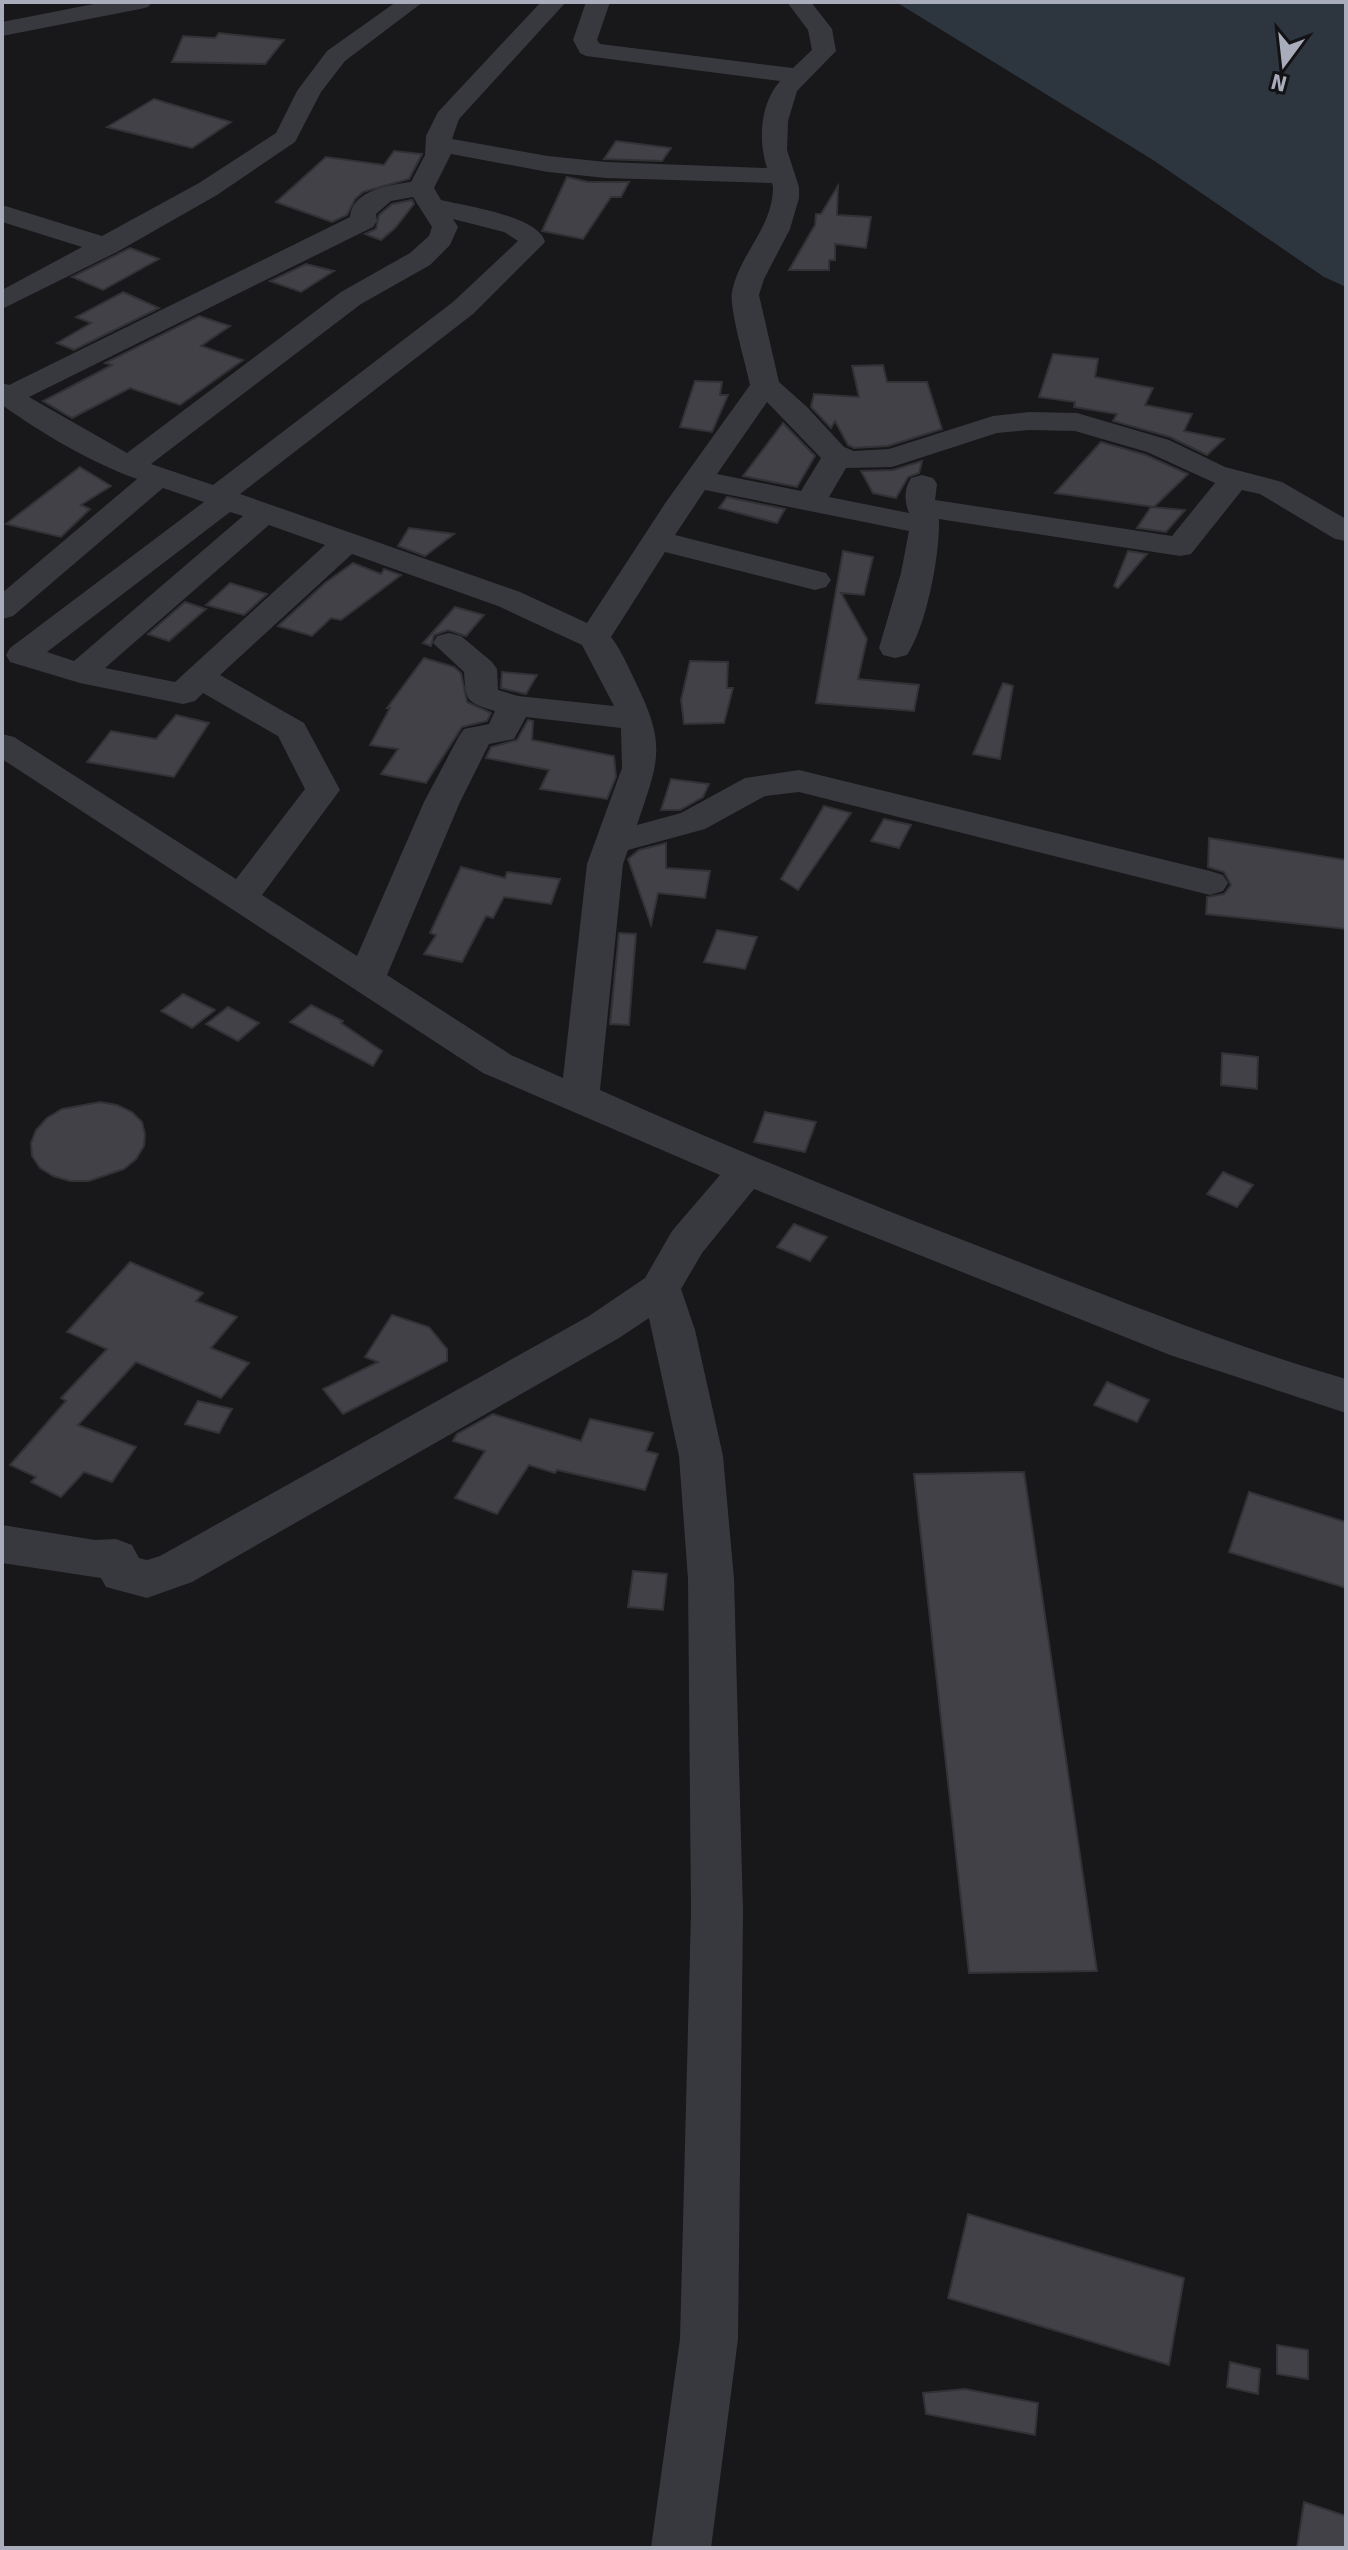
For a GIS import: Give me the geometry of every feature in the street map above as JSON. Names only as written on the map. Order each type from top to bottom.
[{"type":"street","points":[[3,28],[140,2]]},
{"type":"street","points":[[2,301],[208,189],[286,137],[309,91],[336,56],[411,2]]},
{"type":"street","points":[[2,609],[144,472],[351,298],[420,259],[441,239],[445,227],[426,197],[440,144],[439,136],[447,117],[554,2]]},
{"type":"street","points":[[598,2],[585,40],[588,48],[595,51],[798,76]]},
{"type":"street","points":[[799,2],[814,18],[824,40],[824,51],[782,97],[775,121],[774,150],[786,198],[782,214],[745,295],[765,385],[797,413],[822,443],[838,455],[865,461],[892,458],[993,425],[1029,421],[1077,422],[1158,446],[1234,479],[1271,488],[1346,532]]},
{"type":"street","points":[[440,144],[548,164],[606,170],[782,176]]},
{"type":"street","points":[[346,543],[183,694],[80,673],[22,655],[220,500],[463,308],[532,242],[532,238],[513,226],[426,197],[383,194],[363,212],[364,221],[351,228],[167,320],[6,394],[38,417],[144,472],[220,500],[264,514],[509,599],[594,638],[603,649],[637,719],[639,768],[611,843],[601,893],[580,1097]]},
{"type":"street","points":[[2,213],[107,246]]},
{"type":"street","points":[[594,638],[656,540],[765,385]]},
{"type":"street","points":[[895,648],[906,619],[924,542],[920,501],[927,447]]},
{"type":"street","points":[[810,502],[838,455]]},
{"type":"street","points":[[698,479],[810,502],[1180,547],[1234,479]]},
{"type":"street","points":[[80,673],[264,514]]},
{"type":"street","points":[[656,540],[815,580]]},
{"type":"street","points":[[449,643],[480,669],[482,696],[514,706],[637,719]]},
{"type":"street","points":[[199,677],[292,730],[323,790],[241,898]]},
{"type":"street","points":[[366,980],[442,802],[476,736],[502,732],[514,706]]},
{"type":"street","points":[[2,744],[497,1064],[550,1088],[580,1097],[746,1171],[1279,1378],[1346,1396]]},
{"type":"street","points":[[611,843],[693,821],[757,786],[799,781],[1210,883]]},
{"type":"street","points":[[2,1544],[95,1559],[116,1558],[122,1574],[147,1579],[176,1569],[604,1327],[660,1289],[687,1242],[746,1171]]},
{"type":"street","points":[[660,1289],[674,1330],[701,1456],[711,1579],[718,1943],[709,2339],[681,2548]]},
{"type":"shaded area","points":[[896,2],[1346,2],[1346,287],[1324,277],[1153,160]]},
{"type":"building","points":[[219,33],[284,40],[265,64],[172,62],[183,36],[215,38]]},
{"type":"building","points":[[154,99],[231,122],[192,148],[107,127]]},
{"type":"building","points":[[616,141],[671,148],[662,161],[604,159]]},
{"type":"building","points":[[394,151],[422,154],[409,179],[363,192],[355,199],[347,215],[332,222],[276,202],[326,157],[384,165]]},
{"type":"building","points":[[567,177],[588,182],[629,182],[621,197],[611,197],[583,239],[542,231]]},
{"type":"building","points":[[838,186],[837,215],[871,217],[866,248],[835,244],[835,260],[829,260],[829,270],[789,270],[815,225],[816,214],[821,214]]},
{"type":"building","points":[[412,200],[414,204],[381,240],[365,234],[376,229],[379,215],[392,204]]},
{"type":"building","points":[[130,248],[159,259],[103,290],[72,277]]},
{"type":"building","points":[[306,264],[334,271],[301,292],[270,281]]},
{"type":"building","points":[[123,292],[159,308],[74,350],[57,343],[91,323],[76,317]]},
{"type":"building","points":[[199,316],[230,326],[201,346],[243,360],[180,405],[130,388],[72,418],[43,401],[112,365],[105,363]]},
{"type":"building","points":[[1053,354],[1098,359],[1095,377],[1153,388],[1145,405],[1192,414],[1184,431],[1224,439],[1207,455],[1170,437],[1113,421],[1117,414],[1074,407],[1075,402],[1039,397]]},
{"type":"building","points":[[883,365],[887,382],[927,382],[942,429],[888,446],[854,448],[848,445],[835,421],[831,428],[811,407],[814,394],[859,397],[852,366]]},
{"type":"building","points":[[695,381],[722,382],[720,395],[728,395],[712,432],[680,427]]},
{"type":"building","points":[[783,423],[815,456],[797,487],[743,476]]},
{"type":"building","points":[[1101,442],[1146,455],[1188,474],[1154,507],[1055,493]]},
{"type":"building","points":[[922,461],[919,473],[908,477],[896,498],[873,493],[861,471],[893,470]]},
{"type":"building","points":[[80,467],[111,486],[81,505],[90,509],[61,537],[6,524]]},
{"type":"building","points":[[727,497],[785,509],[777,523],[719,508]]},
{"type":"building","points":[[1151,507],[1185,510],[1166,532],[1137,528]]},
{"type":"building","points":[[409,528],[454,534],[425,556],[398,546]]},
{"type":"building","points":[[843,551],[873,557],[864,595],[841,593],[867,639],[858,679],[919,685],[914,711],[816,703]]},
{"type":"building","points":[[1128,551],[1147,554],[1118,588],[1114,586]]},
{"type":"building","points":[[353,563],[381,574],[384,569],[401,575],[341,620],[331,618],[312,636],[278,626],[325,583]]},
{"type":"building","points":[[230,583],[267,594],[244,615],[206,605]]},
{"type":"building","points":[[185,602],[206,609],[169,641],[148,634]]},
{"type":"building","points":[[455,607],[484,615],[466,636],[448,630],[434,635],[431,646],[423,643]]},
{"type":"building","points":[[424,658],[454,667],[461,673],[467,702],[491,713],[487,721],[462,727],[426,783],[381,774],[398,749],[370,745],[390,708],[387,708]]},
{"type":"building","points":[[690,661],[728,662],[727,688],[733,688],[724,723],[684,724],[681,700]]},
{"type":"building","points":[[502,672],[537,675],[526,694],[501,688]]},
{"type":"building","points":[[1003,683],[1013,686],[1000,759],[973,754]]},
{"type":"building","points":[[176,715],[209,723],[174,777],[87,762],[111,731],[156,739]]},
{"type":"building","points":[[528,720],[533,721],[532,740],[614,756],[616,777],[607,799],[540,789],[549,770],[486,758],[491,747],[517,740]]},
{"type":"building","points":[[671,779],[709,784],[703,797],[680,810],[661,810]]},
{"type":"building","points":[[824,806],[851,813],[798,890],[781,879]]},
{"type":"building","points":[[884,819],[911,825],[899,848],[871,841]]},
{"type":"building","points":[[1209,838],[1346,860],[1346,929],[1206,914],[1207,897],[1224,894],[1231,885],[1224,872],[1208,867]]},
{"type":"building","points":[[666,843],[666,868],[710,871],[705,898],[658,893],[651,925],[628,859],[639,850]]},
{"type":"building","points":[[461,867],[505,878],[507,872],[560,879],[551,904],[504,897],[493,918],[486,916],[462,962],[424,954],[436,935],[430,933]]},
{"type":"building","points":[[717,930],[757,937],[745,969],[704,962]]},
{"type":"building","points":[[619,933],[636,934],[629,1025],[610,1024]]},
{"type":"building","points":[[183,994],[215,1010],[192,1028],[161,1011]]},
{"type":"building","points":[[311,1005],[343,1021],[341,1023],[382,1051],[373,1066],[290,1022]]},
{"type":"building","points":[[228,1007],[259,1023],[238,1041],[206,1024]]},
{"type":"building","points":[[1222,1053],[1258,1057],[1257,1089],[1221,1085]]},
{"type":"building","points":[[100,1102],[132,1112],[142,1122],[144,1146],[136,1159],[124,1169],[89,1181],[70,1181],[40,1168],[32,1156],[31,1143],[36,1130],[47,1118],[62,1109]]},
{"type":"building","points":[[765,1112],[816,1122],[805,1152],[754,1142]]},
{"type":"building","points":[[1223,1172],[1253,1185],[1237,1207],[1207,1194]]},
{"type":"building","points":[[794,1224],[827,1237],[810,1261],[777,1247]]},
{"type":"building","points":[[130,1262],[203,1293],[196,1301],[237,1317],[211,1348],[249,1363],[221,1398],[136,1362],[78,1425],[136,1447],[112,1482],[84,1472],[61,1497],[31,1482],[36,1477],[10,1465],[66,1401],[61,1398],[107,1349],[67,1332]]},
{"type":"building","points":[[392,1315],[429,1327],[447,1349],[447,1361],[343,1414],[323,1389],[378,1362],[365,1357]]},
{"type":"building","points":[[1107,1382],[1149,1400],[1137,1422],[1094,1405]]},
{"type":"building","points":[[198,1401],[232,1409],[219,1433],[185,1424]]},
{"type":"building","points":[[493,1414],[581,1441],[590,1419],[653,1433],[646,1451],[658,1454],[645,1490],[529,1465],[497,1514],[455,1498],[485,1451],[453,1441],[457,1434]]},
{"type":"building","points":[[1024,1472],[1097,1971],[969,1973],[914,1474]]},
{"type":"building","points":[[1249,1492],[1346,1522],[1346,1588],[1229,1552]]},
{"type":"building","points":[[633,1571],[667,1574],[663,1610],[628,1607]]},
{"type":"building","points":[[968,2214],[1184,2278],[1169,2365],[948,2298]]},
{"type":"building","points":[[1277,2345],[1308,2350],[1308,2379],[1277,2374]]},
{"type":"building","points":[[1230,2362],[1260,2369],[1258,2394],[1227,2387]]},
{"type":"building","points":[[965,2389],[1038,2403],[1035,2435],[926,2414],[923,2393]]},
{"type":"building","points":[[1304,2502],[1346,2516],[1346,2548],[1297,2548]]}]
